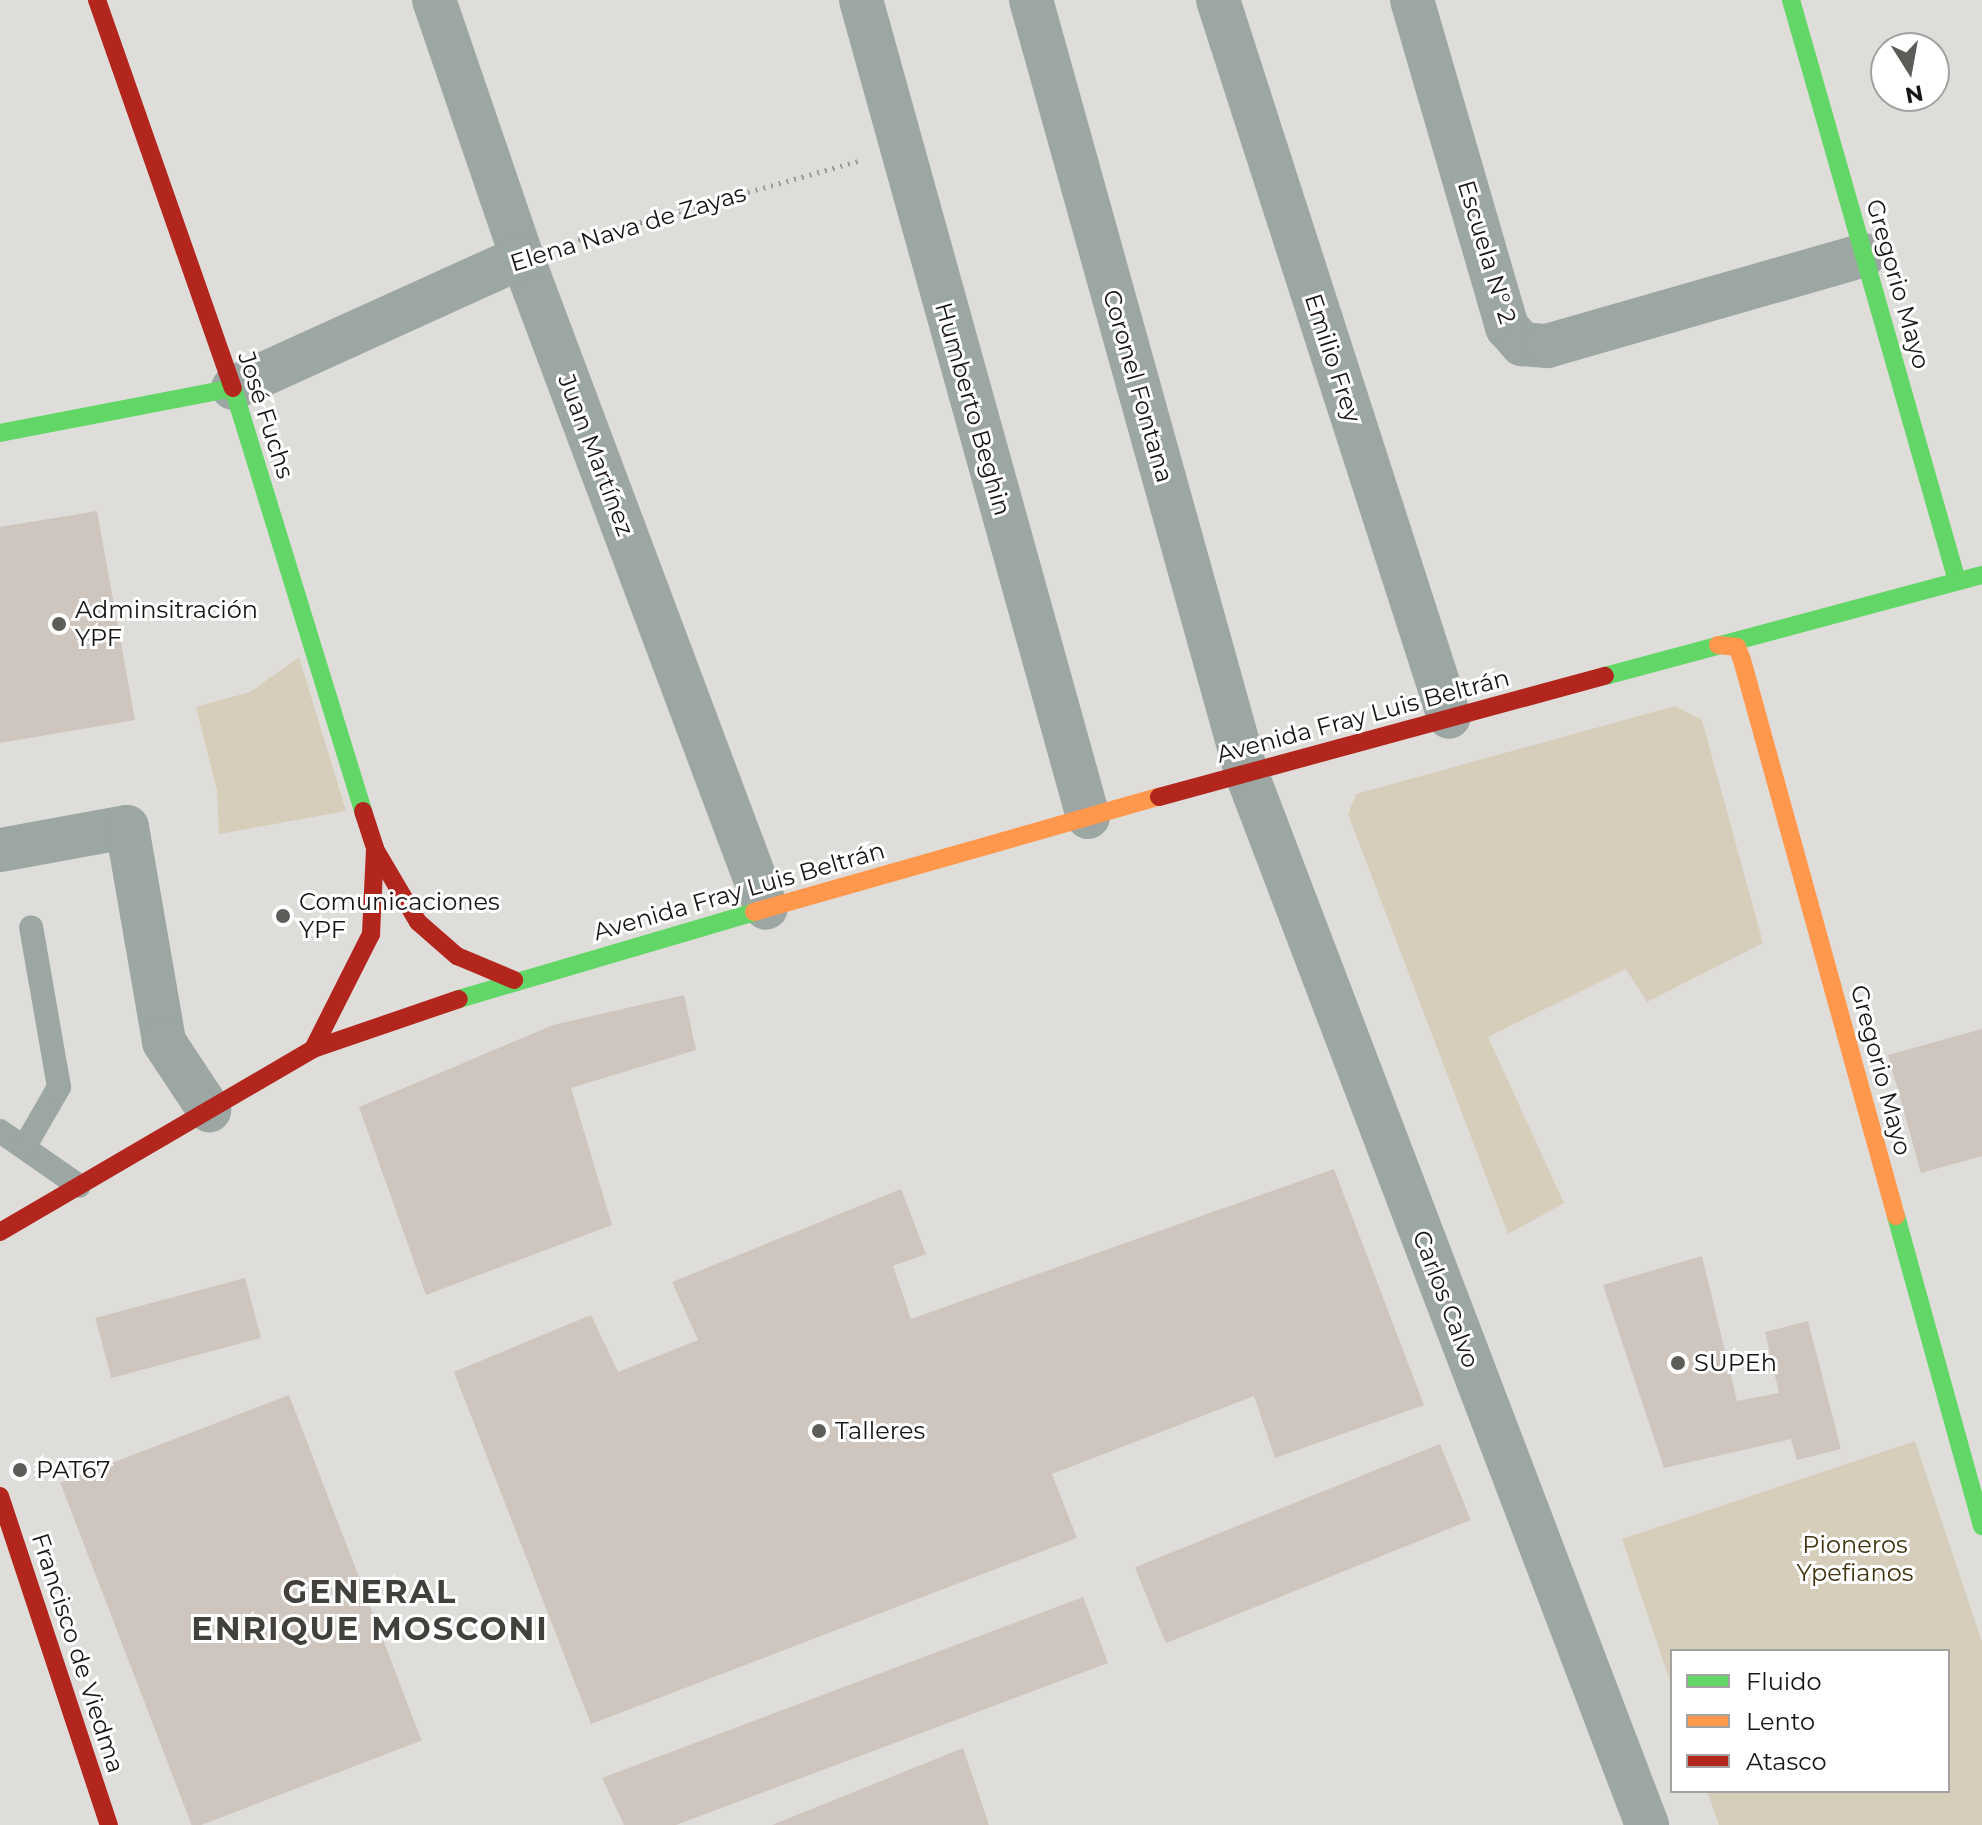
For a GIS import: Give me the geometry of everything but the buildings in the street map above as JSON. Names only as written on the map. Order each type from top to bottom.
[{"type":"main road","name":"José Fuchs","points":[[97,0],[233,388],[375,849],[418,922],[457,956],[514,980]]},
{"type":"main road","name":"Gregorio Mayo","points":[[1791,0],[1957,581]]},
{"type":"main road","points":[[0,433],[233,388]]},
{"type":"main road","name":"Avenida Fray Luis Beltrán","points":[[0,1232],[313,1049],[514,980],[1246,772],[1982,575]]},
{"type":"main road","name":"Avenida Fray Luis Beltrán","points":[[1531,695],[1612,687],[1742,660],[1884,617],[1957,581]]},
{"type":"main road","points":[[1718,645],[1737,647],[1742,660]]},
{"type":"main road","name":"Gregorio Mayo","points":[[1742,660],[1976,1483],[1982,1526]]},
{"type":"main road","name":"José Fuchs","points":[[313,1049],[371,934],[375,849]]},
{"type":"main road","name":"Francisco de Viedma","points":[[0,1496],[109,1825]]},
{"type":"street","name":"Juan Martínez","points":[[434,0],[522,257],[766,908]]},
{"type":"street","name":"Humberto Beghin","points":[[861,0],[1088,817]]},
{"type":"street","name":"Coronel Fontana","points":[[1031,0],[1246,772]]},
{"type":"street","name":"Emilio Frey","points":[[1218,0],[1449,717]]},
{"type":"street","name":"Escuela N° 2","points":[[1412,0],[1507,327],[1522,344],[1547,346],[1864,255]]},
{"type":"street","name":"Elena Nava de Zayas","points":[[233,388],[522,257]]},
{"type":"street","name":"Carlos Calvo","points":[[1246,772],[1647,1825]]},
{"type":"street","points":[[0,850],[127,827],[164,1042],[209,1110]]},
{"type":"lane","points":[[25,1146],[59,1087],[31,927]]},
{"type":"lane","points":[[0,1131],[79,1186]]},
{"type":"path","name":"Elena Nava de Zayas","points":[[522,257],[900,148]]},
{"type":"green space","points":[[299,657],[346,811],[219,834],[217,790],[196,707],[250,692]]},
{"type":"green space","points":[[1675,706],[1702,720],[1763,943],[1647,1002],[1626,969],[1488,1037],[1564,1203],[1508,1234],[1348,814],[1356,794]]},
{"type":"green space","name":"Pioneros Ypefianos","points":[[1915,1441],[1982,1642],[1982,1825],[1719,1825],[1708,1793],[1950,1793],[1950,1649],[1670,1649],[1670,1681],[1622,1539]]},
{"type":"traffic: fast","points":[[1791,0],[1957,581]]},
{"type":"traffic: fast","points":[[0,433],[233,388],[363,811]]},
{"type":"traffic: fast","points":[[1605,676],[1982,575]]},
{"type":"traffic: fast","points":[[459,999],[754,912]]},
{"type":"traffic: fast","points":[[1896,1216],[1982,1526]]},
{"type":"traffic: slow","points":[[1718,645],[1737,647],[1742,660],[1896,1216]]},
{"type":"traffic: slow","points":[[754,912],[1159,797]]},
{"type":"traffic: jam","points":[[97,0],[233,388]]},
{"type":"traffic: jam","points":[[1159,797],[1605,676]]},
{"type":"traffic: jam","points":[[363,811],[375,849],[418,922],[457,956],[514,980]]},
{"type":"traffic: jam","points":[[313,1049],[371,934],[375,849]]},
{"type":"traffic: jam","points":[[0,1232],[313,1049],[459,999]]},
{"type":"traffic: jam","points":[[0,1496],[109,1825]]},
{"type":"place","name":"Adminsitración YPF","points":[[59,624]]},
{"type":"place","name":"Comunicaciones YPF","points":[[283,916]]},
{"type":"place","name":"SUPEh","points":[[1678,1363]]},
{"type":"place","name":"Talleres","points":[[819,1431]]},
{"type":"place","name":"PAT67","points":[[20,1470]]},
{"type":"district","name":"GENERAL ENRIQUE MOSCONI","points":[[370,1612]]}]
